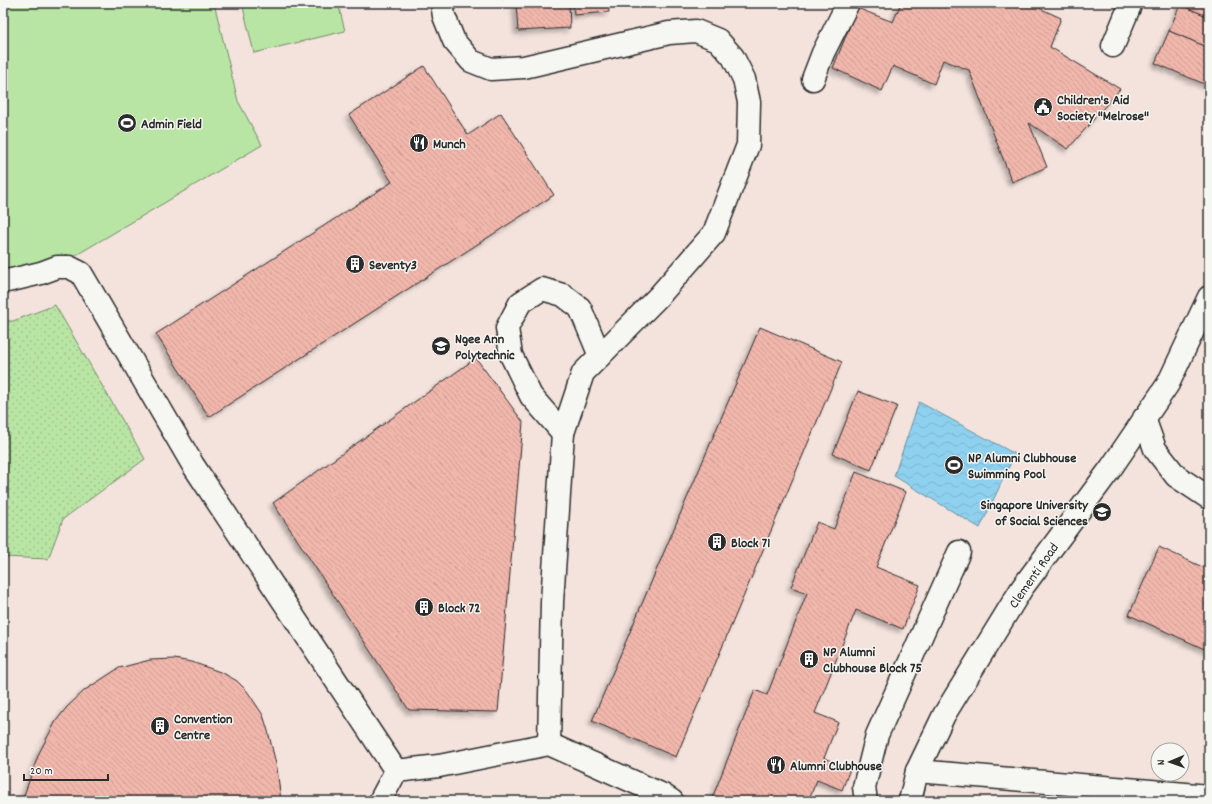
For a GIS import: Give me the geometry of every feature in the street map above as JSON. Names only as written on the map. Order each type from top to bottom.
[{"type":"street","points":[[442,3],[444,16],[454,41],[471,61],[491,69],[524,68],[669,33],[696,31],[718,40],[734,57],[744,79],[749,102],[748,145],[714,233],[658,296],[583,373],[563,433],[552,602],[549,744]]},
{"type":"street","points":[[813,79],[823,53],[848,3]]},
{"type":"street","points":[[1113,46],[1131,3]]},
{"type":"street","points":[[3,282],[41,274],[57,267],[69,267],[81,272],[193,465],[396,771]]},
{"type":"street","points":[[563,433],[531,396],[511,355],[507,328],[520,303],[542,289],[563,295],[580,308],[600,356]]},
{"type":"street","name":"Clementi Road","points":[[910,801],[917,771],[944,715],[1022,588],[1111,468],[1168,384],[1209,297]]},
{"type":"street","points":[[1144,418],[1155,449],[1176,476],[1209,498]]},
{"type":"street","points":[[866,801],[864,787],[878,735],[958,552]]},
{"type":"street","points":[[396,771],[439,766],[549,744],[663,795],[672,801]]},
{"type":"street","points":[[380,801],[396,771]]},
{"type":"street","points":[[917,771],[1060,792],[1209,796]]},
{"type":"green space","name":"Admin Field","points":[[3,3],[214,3],[238,101],[262,145],[51,270],[3,269]]},
{"type":"green space","points":[[242,3],[338,3],[345,31],[254,53]]},
{"type":"green space","points":[[55,305],[145,459],[63,519],[48,559],[3,557],[3,321],[13,321]]},
{"type":"water","name":"NP Alumni Clubhouse Swimming Pool","points":[[919,402],[1015,454],[980,528],[894,476]]},
{"type":"building","points":[[516,3],[569,3],[570,28],[518,31]]},
{"type":"building","points":[[573,3],[608,3],[609,12],[574,15]]},
{"type":"building","name":"Children's Aid Society \"Melrose\"","points":[[901,3],[914,3],[922,7],[924,3],[1041,3],[1039,8],[1061,18],[1050,47],[1120,89],[1068,149],[1029,123],[1047,167],[1012,182],[969,70],[943,60],[934,84],[893,66],[882,91],[833,68],[857,8],[893,22]]},
{"type":"building","points":[[1181,3],[1209,3],[1209,17],[1180,5]]},
{"type":"building","points":[[1180,5],[1209,17],[1209,48],[1169,31]]},
{"type":"building","points":[[1169,31],[1209,48],[1209,86],[1155,63]]},
{"type":"building","name":"Seventy3","points":[[424,66],[468,135],[501,113],[554,195],[209,417],[156,334],[392,182],[349,115]]},
{"type":"building","name":"Block 71","points":[[760,327],[842,362],[676,757],[592,721]]},
{"type":"building","name":"Block 72","points":[[476,358],[523,422],[498,712],[409,710],[273,503]]},
{"type":"building","points":[[858,391],[897,406],[871,470],[833,454]]},
{"type":"building","name":"NP Alumni Clubhouse Block 75","points":[[856,472],[906,492],[876,567],[920,585],[903,629],[856,610],[815,713],[838,722],[824,758],[850,769],[842,790],[817,780],[808,801],[711,801],[755,690],[767,695],[807,593],[791,587],[817,522],[834,529]]},
{"type":"building","points":[[1159,547],[1209,570],[1209,651],[1129,615]]},
{"type":"building","name":"Convention Centre","points":[[174,659],[192,662],[223,673],[237,681],[247,691],[263,715],[268,731],[277,768],[281,801],[22,801],[39,753],[56,721],[67,707],[85,690],[119,668],[150,660]]},
{"type":"place","name":"Children's Aid Society \"Melrose\"","points":[[1043,107]]},
{"type":"place","name":"Admin Field","points":[[127,123]]},
{"type":"place","name":"Munch","points":[[419,143]]},
{"type":"place","name":"Seventy3","points":[[355,264]]},
{"type":"place","name":"Ngee Ann Polytechnic","points":[[441,346]]},
{"type":"place","name":"NP Alumni Clubhouse Swimming Pool","points":[[954,465]]},
{"type":"place","name":"Singapore University of Social Sciences","points":[[1102,512]]},
{"type":"place","name":"Block 71","points":[[717,542]]},
{"type":"place","name":"Block 72","points":[[424,607]]},
{"type":"place","name":"NP Alumni Clubhouse Block 75","points":[[809,659]]},
{"type":"place","name":"Convention Centre","points":[[160,726]]},
{"type":"place","name":"Alumni Clubhouse","points":[[776,765]]}]
